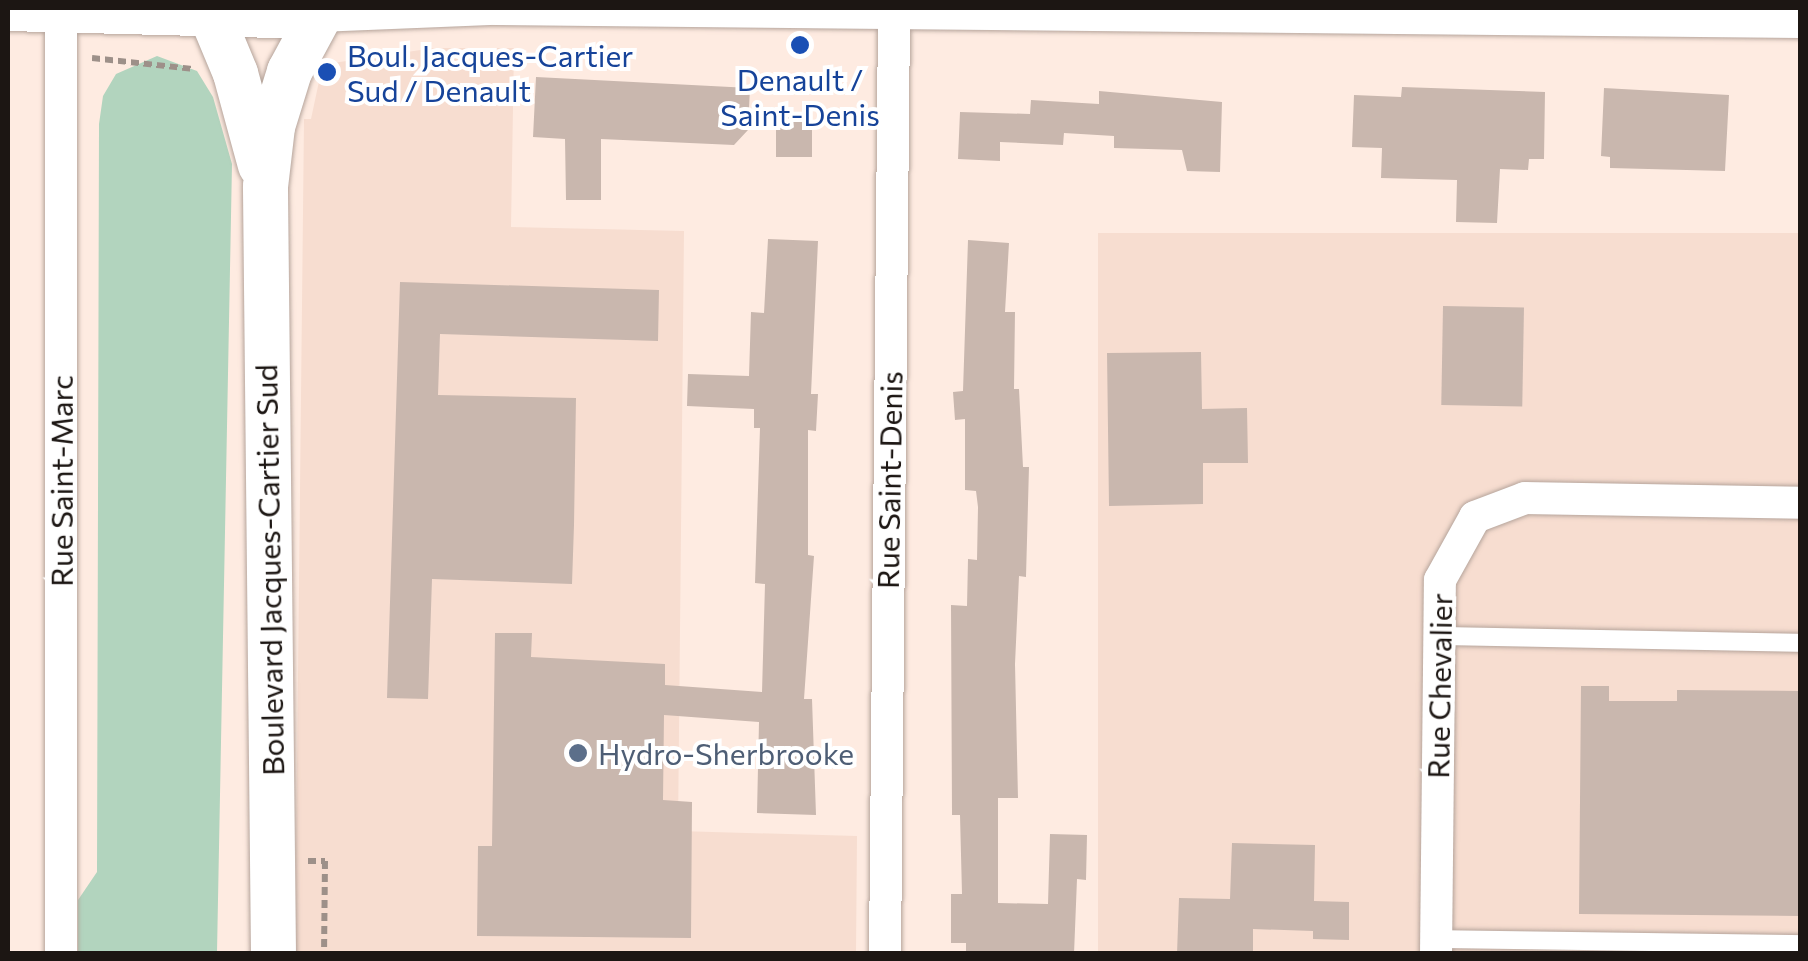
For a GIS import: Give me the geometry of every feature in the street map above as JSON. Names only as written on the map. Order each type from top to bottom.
[{"type":"main road","points":[[8,8],[321,12]]},
{"type":"main road","name":"Boulevard Jacques-Cartier Sud","points":[[209,12],[235,73],[266,186]]},
{"type":"main road","name":"Boulevard Jacques-Cartier Sud","points":[[273,942],[266,186],[272,126],[289,71],[321,12]]},
{"type":"street","name":"Rue Saint-Marc","points":[[61,954],[62,8]]},
{"type":"street","points":[[321,12],[496,8],[1306,11],[1714,15],[1800,22]]},
{"type":"street","name":"Rue Saint-Denis","points":[[885,954],[894,10]]},
{"type":"street","name":"Rue Chevalier","points":[[1436,946],[1440,580],[1475,517],[1525,498],[1800,503]]},
{"type":"lane","points":[[1440,636],[1800,643]]},
{"type":"lane","points":[[1436,946],[1800,944]]},
{"type":"path","points":[[62,55],[235,73]]},
{"type":"path","points":[[324,861],[324,954]]},
{"type":"shaded area","points":[[434,48],[514,48],[511,227],[684,231],[678,831],[857,836],[856,953],[295,954],[304,119],[311,119],[321,72],[333,63]]},
{"type":"shaded area","points":[[1098,233],[1800,233],[1800,954],[1098,954]]},
{"type":"green space","points":[[157,56],[197,71],[213,97],[232,164],[217,953],[78,953],[78,900],[97,872],[99,124],[103,96],[116,74]]},
{"type":"building","points":[[536,77],[750,88],[748,130],[734,145],[601,139],[601,200],[566,200],[565,139],[533,137]]},
{"type":"building","points":[[1402,87],[1545,92],[1544,159],[1529,159],[1528,170],[1500,169],[1497,223],[1456,222],[1457,180],[1381,178],[1382,148],[1352,147],[1354,95],[1401,97]]},
{"type":"building","points":[[1604,88],[1729,95],[1725,171],[1610,168],[1610,157],[1601,156]]},
{"type":"building","points":[[1099,91],[1222,102],[1220,172],[1187,171],[1182,150],[1114,148],[1114,136],[1064,133],[1063,145],[1000,142],[1000,161],[958,159],[960,112],[1030,114],[1031,100],[1099,104]]},
{"type":"building","points":[[776,113],[812,113],[812,157],[776,157]]},
{"type":"building","points":[[768,239],[818,241],[811,394],[818,394],[816,431],[808,430],[808,555],[814,556],[804,699],[812,699],[816,815],[757,813],[759,722],[664,715],[663,800],[692,802],[691,938],[477,936],[478,846],[492,846],[495,633],[532,633],[531,657],[665,664],[665,685],[762,692],[765,584],[755,583],[760,428],[754,428],[754,409],[687,406],[688,374],[749,376],[751,312],[764,313]]},
{"type":"building","points":[[968,240],[1009,243],[1005,312],[1015,312],[1014,389],[1019,389],[1023,467],[1029,467],[1026,577],[1019,576],[1015,664],[1018,798],[998,798],[998,903],[1048,904],[1050,834],[1087,835],[1086,880],[1077,879],[1074,954],[966,954],[966,943],[951,943],[951,894],[962,894],[960,815],[952,815],[951,605],[967,606],[968,559],[977,560],[976,491],[965,490],[965,419],[955,420],[953,392],[963,391]]},
{"type":"building","points":[[400,282],[659,290],[658,341],[440,334],[438,395],[576,398],[574,525],[572,584],[432,579],[428,699],[387,698]]},
{"type":"building","points":[[1443,306],[1524,307],[1522,406],[1441,405]]},
{"type":"building","points":[[1201,352],[1202,409],[1247,408],[1248,463],[1203,463],[1203,504],[1109,506],[1107,353]]},
{"type":"building","points":[[1581,686],[1609,686],[1609,701],[1677,701],[1677,690],[1800,691],[1800,916],[1579,914]]},
{"type":"building","points":[[1232,843],[1315,845],[1314,901],[1349,902],[1349,940],[1313,939],[1313,931],[1253,929],[1253,954],[1177,954],[1179,898],[1230,899]]},
{"type":"place","name":"Denault / Saint-Denis","points":[[800,45]]},
{"type":"place","name":"Boul. Jacques-Cartier Sud / Denault","points":[[327,72]]},
{"type":"place","name":"Hydro-Sherbrooke","points":[[578,753]]}]
